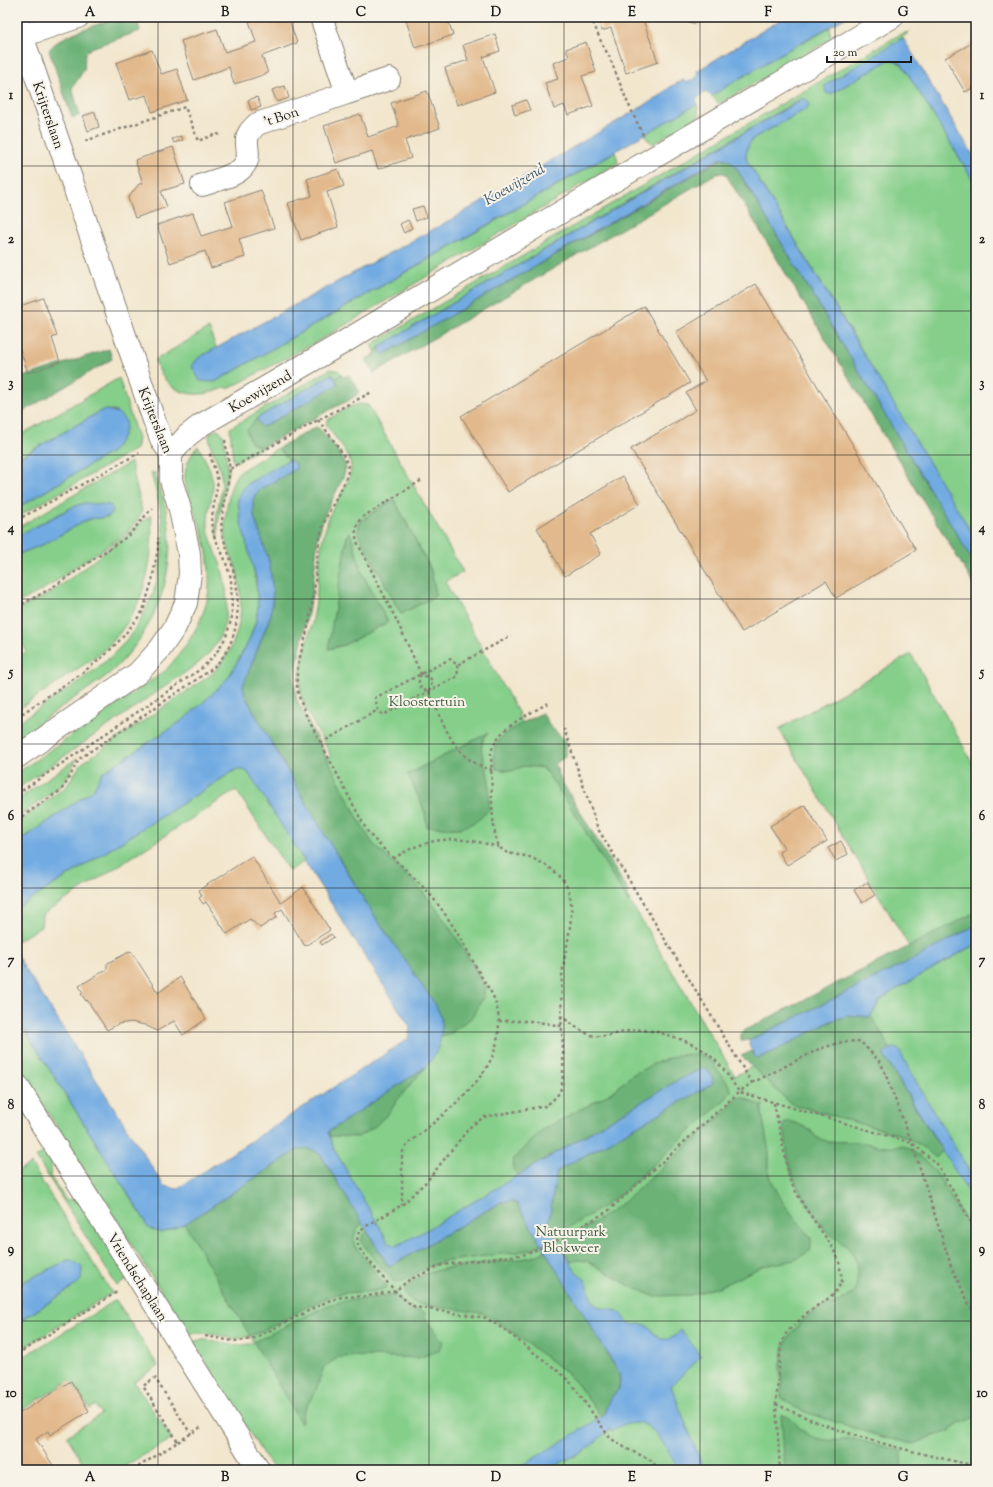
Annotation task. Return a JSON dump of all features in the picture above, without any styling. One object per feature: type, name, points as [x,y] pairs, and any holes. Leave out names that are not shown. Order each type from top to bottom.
[{"type":"street","points":[[20,29],[78,17]]},
{"type":"street","points":[[321,17],[347,93]]},
{"type":"street","name":"Koewijzend","points":[[171,454],[187,436],[201,425],[892,17]]},
{"type":"street","name":"Krijterslaan","points":[[17,757],[138,673],[160,649],[175,627],[186,603],[190,574],[189,554],[180,509],[170,480],[171,454],[162,441],[155,423],[60,150],[20,29]]},
{"type":"street","name":"'t Bon","points":[[202,185],[234,174],[242,168],[248,158],[247,140],[250,131],[257,124],[389,79]]},
{"type":"street","name":"Vriendschaplaan","points":[[17,1085],[259,1470]]},
{"type":"path","points":[[591,17],[602,44],[610,56],[627,101],[645,140]]},
{"type":"path","points":[[60,150],[185,107],[198,141],[213,135],[250,131]]},
{"type":"path","points":[[221,414],[230,469],[372,392]]},
{"type":"path","points":[[318,420],[344,457],[348,467],[347,478],[334,500],[324,523],[321,535],[309,624],[300,656],[297,687],[299,697],[305,713],[367,831],[380,846],[426,890],[444,913],[468,951],[496,1004],[499,1021],[496,1046],[493,1056],[482,1074],[462,1096],[408,1144],[402,1153],[402,1205]]},
{"type":"path","points":[[17,520],[121,463]]},
{"type":"path","points":[[422,480],[361,518],[356,525],[355,532],[357,542],[396,619],[421,674],[431,679],[432,683],[429,692]]},
{"type":"path","points":[[17,606],[50,589],[128,536],[154,506],[155,513]]},
{"type":"path","points":[[17,717],[82,673],[104,656],[122,638],[143,611],[153,575],[158,548],[158,534]]},
{"type":"path","points":[[457,665],[511,636]]},
{"type":"path","points":[[450,660],[457,665],[458,676],[383,715],[378,710],[375,698],[421,674],[450,660]]},
{"type":"path","points":[[421,674],[418,683],[419,687],[429,692],[452,740],[461,752],[480,767],[492,770]]},
{"type":"path","points":[[500,847],[494,827],[491,753],[493,745],[505,729],[548,703]]},
{"type":"path","points":[[321,743],[378,710]]},
{"type":"path","points":[[564,729],[598,829],[752,1083]]},
{"type":"path","points":[[393,859],[410,848],[420,844],[454,839],[480,842],[500,847],[506,852],[529,857],[557,873],[566,886],[570,898],[570,917],[562,977],[561,1016],[563,1079],[560,1092],[552,1102],[545,1106],[484,1117],[470,1128],[427,1181],[402,1205],[363,1228],[358,1234],[357,1241],[359,1248],[405,1301],[415,1307],[486,1318],[558,1371],[572,1384],[610,1438],[627,1449],[649,1459],[660,1470]]},
{"type":"path","points":[[561,1016],[595,1036],[636,1030],[654,1030],[676,1037],[707,1052],[729,1076],[738,1092],[912,1143],[937,1164],[976,1230]]},
{"type":"path","points":[[499,1021],[531,1021],[562,1026]]},
{"type":"path","points":[[180,1343],[204,1336],[241,1342],[255,1338],[328,1301],[342,1297],[368,1296],[395,1291],[409,1280],[442,1265],[527,1254],[541,1248],[558,1240],[608,1211],[738,1092],[752,1083],[819,1049],[842,1042],[860,1041],[881,1063],[912,1143],[951,1266],[971,1308],[976,1315]]},
{"type":"path","points":[[774,1102],[790,1181],[804,1206],[831,1245],[839,1260],[842,1281],[837,1290],[809,1311],[787,1332],[781,1344],[776,1404],[780,1470]]},
{"type":"path","points":[[17,1354],[139,1278]]},
{"type":"path","points":[[178,1442],[143,1386],[155,1378],[191,1434]]},
{"type":"path","points":[[776,1404],[801,1416],[866,1438],[914,1452],[976,1466]]},
{"type":"path","points":[[133,1470],[201,1427]]},
{"type":"green space","points":[[121,17],[136,17],[140,31],[91,48],[85,54],[84,70],[72,88],[80,115],[72,118],[49,50],[62,39],[72,34]]},
{"type":"green space","points":[[830,27],[831,39],[719,104],[711,96],[777,56]]},
{"type":"green space","points":[[909,32],[831,94],[889,60],[902,64],[976,185],[976,545],[848,327],[746,159],[748,147],[754,138],[808,108],[802,98],[380,346],[376,352],[371,345],[899,35]]},
{"type":"green space","points":[[697,104],[699,116],[653,144],[647,139],[645,134]]},
{"type":"green space","points":[[615,152],[618,163],[320,340],[228,389],[226,387],[201,394],[184,392],[169,384],[159,369],[155,360],[209,328],[216,348],[198,358],[215,382]]},
{"type":"green space","points":[[723,158],[731,160],[737,169],[976,566],[976,588],[725,173],[714,175],[374,373],[366,359],[374,355],[379,347],[384,354]]},
{"type":"green space","points":[[109,349],[112,359],[17,415],[17,379]]},
{"type":"green space","points":[[331,369],[339,371],[341,375],[335,378],[332,374],[257,418],[256,446],[263,447],[236,462],[233,461],[230,428]]},
{"type":"green space","points":[[341,375],[344,377],[349,375],[359,391],[357,395],[263,447],[252,442],[247,430],[257,418],[258,422],[263,427],[338,384],[335,378]]},
{"type":"green space","points":[[119,378],[138,439],[136,449],[17,517],[17,508],[113,451],[118,413],[112,410],[101,411],[17,459],[17,437]]},
{"type":"green space","name":"Natuurpark Blokweer","points":[[359,404],[368,405],[463,572],[445,582],[519,714],[518,715],[735,1076],[870,1003],[874,1011],[880,1001],[890,993],[976,944],[976,1183],[943,1128],[976,1185],[976,1470],[273,1470],[193,1342],[208,1340],[246,1345],[254,1342],[250,1336],[243,1338],[231,1338],[205,1333],[189,1335],[17,1064],[17,1018],[146,1222],[429,1056],[273,787],[331,756],[304,706],[300,681],[303,657],[313,621],[323,537],[330,514],[347,482],[351,471],[348,456],[326,425],[327,420],[349,407]],"holes":[[[394,499],[431,570],[435,596],[401,614],[358,533],[359,525],[363,519]],[[350,532],[363,575],[388,622],[344,645],[329,649],[347,537]]]},
{"type":"green space","points":[[316,427],[320,429],[338,451],[346,468],[343,478],[325,514],[318,537],[312,594],[294,681],[297,700],[363,828],[373,844],[418,886],[440,913],[465,951],[484,985],[484,996],[471,1018],[447,1036],[441,1035],[441,1018],[438,1011],[372,912],[311,812],[245,696],[243,686],[271,614],[273,591],[269,561],[254,516],[253,501],[255,495],[262,488],[296,469],[295,463],[290,461],[278,448]]},
{"type":"green space","points":[[218,429],[224,437],[228,471],[218,524],[218,536],[216,520],[222,483],[220,469],[209,440],[209,434]]},
{"type":"green space","points":[[198,446],[212,477],[213,489],[208,528],[224,577],[226,591],[226,618],[216,643],[208,655],[196,665],[17,789],[17,773],[165,671],[190,639],[200,621],[207,601],[209,583],[208,564],[206,546],[188,493],[185,479],[188,462]]},
{"type":"green space","points":[[278,448],[290,461],[287,461],[247,484],[253,565],[258,607],[256,621],[249,641],[228,678],[183,720],[102,773],[93,790],[17,843],[17,823],[67,786],[80,765],[212,674],[222,662],[235,638],[239,625],[241,598],[236,569],[225,537],[225,518],[230,493],[233,482],[239,472]]},
{"type":"green space","points":[[131,462],[142,511],[131,528],[122,536],[72,569],[57,581],[17,603],[17,555],[44,544],[87,520],[109,517],[85,503],[75,506],[17,536],[17,528]]},
{"type":"green space","points":[[152,472],[155,473],[166,510],[169,533],[169,556],[166,578],[160,600],[151,621],[125,658],[109,674],[17,738],[17,723],[71,687],[102,664],[130,635],[141,618],[157,582],[163,542],[162,522],[158,498],[151,474]]},
{"type":"green space","points":[[394,499],[431,570],[435,589],[435,596],[401,614],[358,533],[359,525],[363,519]]},
{"type":"green space","points":[[151,515],[152,534],[148,570],[144,588],[129,620],[105,649],[17,710],[17,657],[19,658],[26,651],[17,632],[17,610],[52,592]]},
{"type":"green space","points":[[350,532],[363,575],[388,622],[344,645],[328,649],[347,537]]},
{"type":"green space","points":[[911,654],[976,769],[976,925],[916,958],[779,729]]},
{"type":"green space","points":[[542,713],[551,727],[566,741],[566,756],[555,764],[562,782],[625,886],[628,892],[629,903],[568,803],[543,768],[524,766],[511,771],[496,769],[494,752],[495,747],[502,737],[516,727]]},
{"type":"green space","points":[[488,733],[482,744],[482,756],[489,781],[489,809],[474,823],[463,827],[427,827],[425,812],[408,774]]},
{"type":"green space","points":[[77,758],[61,786],[17,818],[17,800]]},
{"type":"green space","points":[[237,769],[247,771],[305,861],[289,871],[236,790],[42,915],[41,927],[17,941],[17,908]]},
{"type":"green space","points":[[976,912],[976,925],[916,958],[750,1040],[741,1041],[741,1034],[745,1030]]},
{"type":"green space","points":[[849,1015],[871,1016],[891,1050],[885,1052],[884,1056],[942,1151],[936,1158],[919,1145],[901,1135],[791,1104],[741,1056],[752,1051],[755,1057],[759,1058],[826,1024]]},
{"type":"green space","points":[[698,1054],[710,1060],[730,1086],[731,1091],[726,1099],[621,1194],[598,1210],[554,1236],[548,1226],[557,1171],[712,1084],[701,1069],[675,1082],[518,1175],[513,1169],[514,1159],[542,1130],[609,1094],[632,1075],[653,1064],[678,1055]]},
{"type":"green space","points":[[427,1066],[398,1099],[390,1112],[373,1128],[358,1137],[329,1136],[328,1132]]},
{"type":"green space","points":[[743,1097],[754,1103],[764,1105],[762,1106],[762,1113],[769,1153],[769,1176],[784,1204],[811,1238],[811,1250],[795,1260],[763,1266],[721,1286],[691,1295],[653,1296],[630,1286],[587,1261],[577,1260],[571,1262],[559,1244],[624,1202],[728,1109],[737,1098]]},
{"type":"green space","points":[[789,1121],[803,1126],[820,1139],[857,1142],[886,1147],[897,1147],[903,1145],[922,1158],[938,1175],[976,1239],[976,1417],[959,1424],[948,1432],[915,1444],[882,1437],[811,1414],[796,1408],[781,1397],[782,1382],[780,1368],[784,1346],[789,1336],[803,1320],[822,1306],[834,1305],[855,1292],[857,1280],[856,1261],[850,1251],[824,1228],[808,1206],[792,1175],[784,1127],[784,1124]]},
{"type":"green space","points":[[306,1148],[314,1149],[322,1157],[363,1223],[355,1233],[355,1246],[386,1286],[385,1288],[379,1290],[346,1293],[323,1299],[271,1327],[250,1336],[185,1224],[297,1150]]},
{"type":"green space","points":[[47,1150],[51,1163],[50,1176],[66,1200],[77,1198],[128,1279],[117,1286],[36,1157]]},
{"type":"green space","points":[[31,1164],[112,1293],[17,1352],[17,1323],[76,1285],[78,1265],[68,1260],[17,1285],[17,1172]]},
{"type":"green space","points":[[512,1201],[517,1204],[542,1244],[530,1250],[442,1262],[423,1269],[403,1281],[394,1282],[376,1262],[361,1241],[363,1235],[367,1231],[389,1267],[501,1202]]},
{"type":"green space","points":[[546,1251],[619,1373],[619,1389],[609,1400],[604,1414],[601,1417],[577,1384],[563,1370],[496,1320],[482,1313],[423,1305],[413,1302],[404,1294],[410,1283],[423,1275],[460,1266],[532,1257]]},
{"type":"green space","points":[[384,1296],[396,1296],[409,1307],[425,1313],[426,1320],[444,1342],[438,1351],[418,1358],[371,1356],[339,1357],[324,1367],[315,1392],[303,1412],[301,1424],[254,1342],[328,1305]]},
{"type":"green space","points":[[116,1300],[158,1366],[134,1382],[172,1439],[118,1470],[87,1470],[67,1436],[101,1414],[95,1405],[90,1409],[70,1380],[17,1413],[17,1361]]},
{"type":"green space","points":[[781,1414],[792,1420],[806,1433],[816,1438],[835,1440],[853,1439],[902,1451],[901,1470],[785,1470]]},
{"type":"water","points":[[785,17],[847,17],[777,56],[711,96],[706,92],[696,99],[697,104],[215,382],[200,381],[192,366],[198,358],[452,219],[660,96],[670,87],[684,80],[687,83],[698,76],[697,71]]},
{"type":"water","points":[[903,38],[976,160],[976,185],[902,64],[889,60],[831,94],[826,93],[825,85]]},
{"type":"water","points":[[804,98],[809,102],[808,108],[754,138],[748,147],[746,159],[976,540],[976,566],[737,169],[727,159],[717,160],[383,355],[380,350],[380,346]]},
{"type":"water","points":[[332,374],[338,384],[263,427],[258,422],[257,418]]},
{"type":"water","points":[[107,410],[118,413],[126,421],[122,437],[113,451],[17,508],[17,459],[101,411]]},
{"type":"water","points":[[287,461],[294,462],[296,469],[262,488],[255,495],[253,501],[254,516],[269,561],[273,591],[271,614],[243,686],[245,696],[355,885],[435,1005],[440,1014],[442,1025],[439,1044],[427,1066],[328,1132],[334,1149],[389,1243],[396,1246],[421,1233],[675,1082],[701,1069],[707,1069],[713,1080],[712,1084],[557,1171],[548,1226],[576,1272],[585,1280],[591,1297],[596,1305],[601,1308],[619,1312],[629,1324],[646,1325],[651,1328],[659,1338],[666,1339],[673,1337],[680,1329],[701,1356],[671,1386],[704,1470],[679,1470],[667,1449],[653,1431],[645,1425],[636,1422],[625,1424],[612,1431],[610,1429],[585,1451],[562,1462],[552,1470],[515,1470],[604,1414],[609,1400],[619,1389],[620,1380],[619,1373],[517,1204],[512,1201],[501,1202],[389,1267],[322,1157],[311,1149],[304,1149],[297,1150],[185,1224],[161,1233],[147,1227],[146,1222],[17,1018],[17,956],[164,1186],[177,1189],[408,1039],[410,1027],[247,771],[237,769],[17,908],[17,843],[93,790],[102,773],[183,720],[228,678],[249,641],[256,621],[258,607],[256,578],[241,523],[238,502],[239,494],[247,484]]},
{"type":"water","points":[[85,503],[110,505],[113,509],[109,516],[87,520],[44,544],[17,555],[17,536],[75,506]]},
{"type":"water","points":[[976,925],[976,944],[890,993],[880,1001],[870,1017],[849,1015],[831,1021],[775,1051],[758,1058],[755,1057],[749,1045],[750,1040],[916,958]]},
{"type":"water","points":[[894,1048],[899,1050],[976,1183],[976,1205],[884,1056],[885,1052]]},
{"type":"water","points":[[68,1260],[73,1261],[78,1265],[79,1264],[82,1268],[81,1280],[76,1285],[17,1323],[17,1285]]},
{"type":"building","points":[[288,17],[297,43],[262,56],[268,73],[234,84],[229,67],[194,80],[181,41],[217,29],[225,52],[256,42],[248,18]]},
{"type":"building","points":[[405,17],[447,17],[453,35],[415,48]]},
{"type":"building","points":[[598,17],[642,17],[658,62],[626,73],[611,28],[602,31]]},
{"type":"building","points":[[686,17],[706,17],[704,21],[695,24],[691,22],[688,23]]},
{"type":"building","points":[[495,34],[500,51],[483,57],[495,92],[457,105],[445,68],[468,60],[463,45]]},
{"type":"building","points":[[976,41],[976,86],[965,92],[945,58]]},
{"type":"building","points":[[586,42],[596,72],[582,76],[593,106],[568,115],[564,105],[554,109],[545,83],[558,79],[553,63],[569,57],[566,49]]},
{"type":"building","points":[[152,50],[161,74],[177,69],[187,100],[152,112],[147,95],[129,100],[116,63]]},
{"type":"building","points":[[285,86],[289,98],[277,102],[272,90]]},
{"type":"building","points":[[427,91],[440,128],[405,140],[411,158],[378,169],[372,151],[336,163],[324,126],[360,114],[368,137],[383,132],[399,126],[391,103]]},
{"type":"building","points":[[257,97],[261,107],[251,110],[248,100]]},
{"type":"building","points":[[526,100],[530,110],[515,115],[512,105]]},
{"type":"building","points":[[95,112],[99,127],[88,131],[83,116]]},
{"type":"building","points":[[181,136],[183,140],[174,143],[172,139]]},
{"type":"building","points":[[173,147],[185,184],[161,191],[167,207],[135,218],[128,198],[139,184],[143,183],[135,160]]},
{"type":"building","points":[[338,169],[344,186],[327,192],[338,227],[301,240],[288,203],[312,196],[307,179]]},
{"type":"building","points":[[261,190],[274,228],[239,239],[245,257],[211,268],[205,251],[170,263],[157,225],[193,213],[201,236],[233,226],[225,202]]},
{"type":"building","points":[[423,206],[427,217],[416,221],[412,209]]},
{"type":"building","points":[[408,220],[412,228],[404,233],[400,224]]},
{"type":"building","points":[[756,284],[916,550],[836,598],[826,581],[742,632],[631,449],[696,410],[686,393],[706,381],[676,332]]},
{"type":"building","points":[[43,298],[57,336],[52,338],[60,362],[28,373],[20,349],[17,350],[17,307]]},
{"type":"building","points":[[644,306],[690,383],[508,492],[461,416]]},
{"type":"building","points":[[623,476],[640,504],[590,534],[601,554],[565,576],[537,528]]},
{"type":"building","points":[[805,805],[827,841],[787,865],[779,852],[785,849],[770,826]]},
{"type":"building","points":[[841,841],[848,854],[836,861],[828,848]]},
{"type":"building","points":[[252,856],[281,903],[303,887],[330,930],[305,946],[282,909],[275,913],[277,917],[260,928],[250,919],[227,934],[206,902],[203,904],[199,898],[202,896],[199,890]]},
{"type":"building","points":[[867,882],[875,895],[862,903],[854,890]]},
{"type":"building","points":[[331,934],[334,937],[322,945],[320,942]]},
{"type":"building","points":[[131,951],[158,993],[180,977],[206,1019],[183,1035],[174,1021],[157,1031],[145,1025],[131,1022],[118,1024],[107,1030],[87,1000],[86,1001],[81,994],[83,993],[79,986],[107,969],[108,963]]},
{"type":"building","points":[[71,1381],[89,1411],[50,1435],[48,1431],[36,1439],[56,1470],[17,1470],[17,1415]]},
{"type":"park label","name":"Kloostertuin","points":[[427,701]]}]
